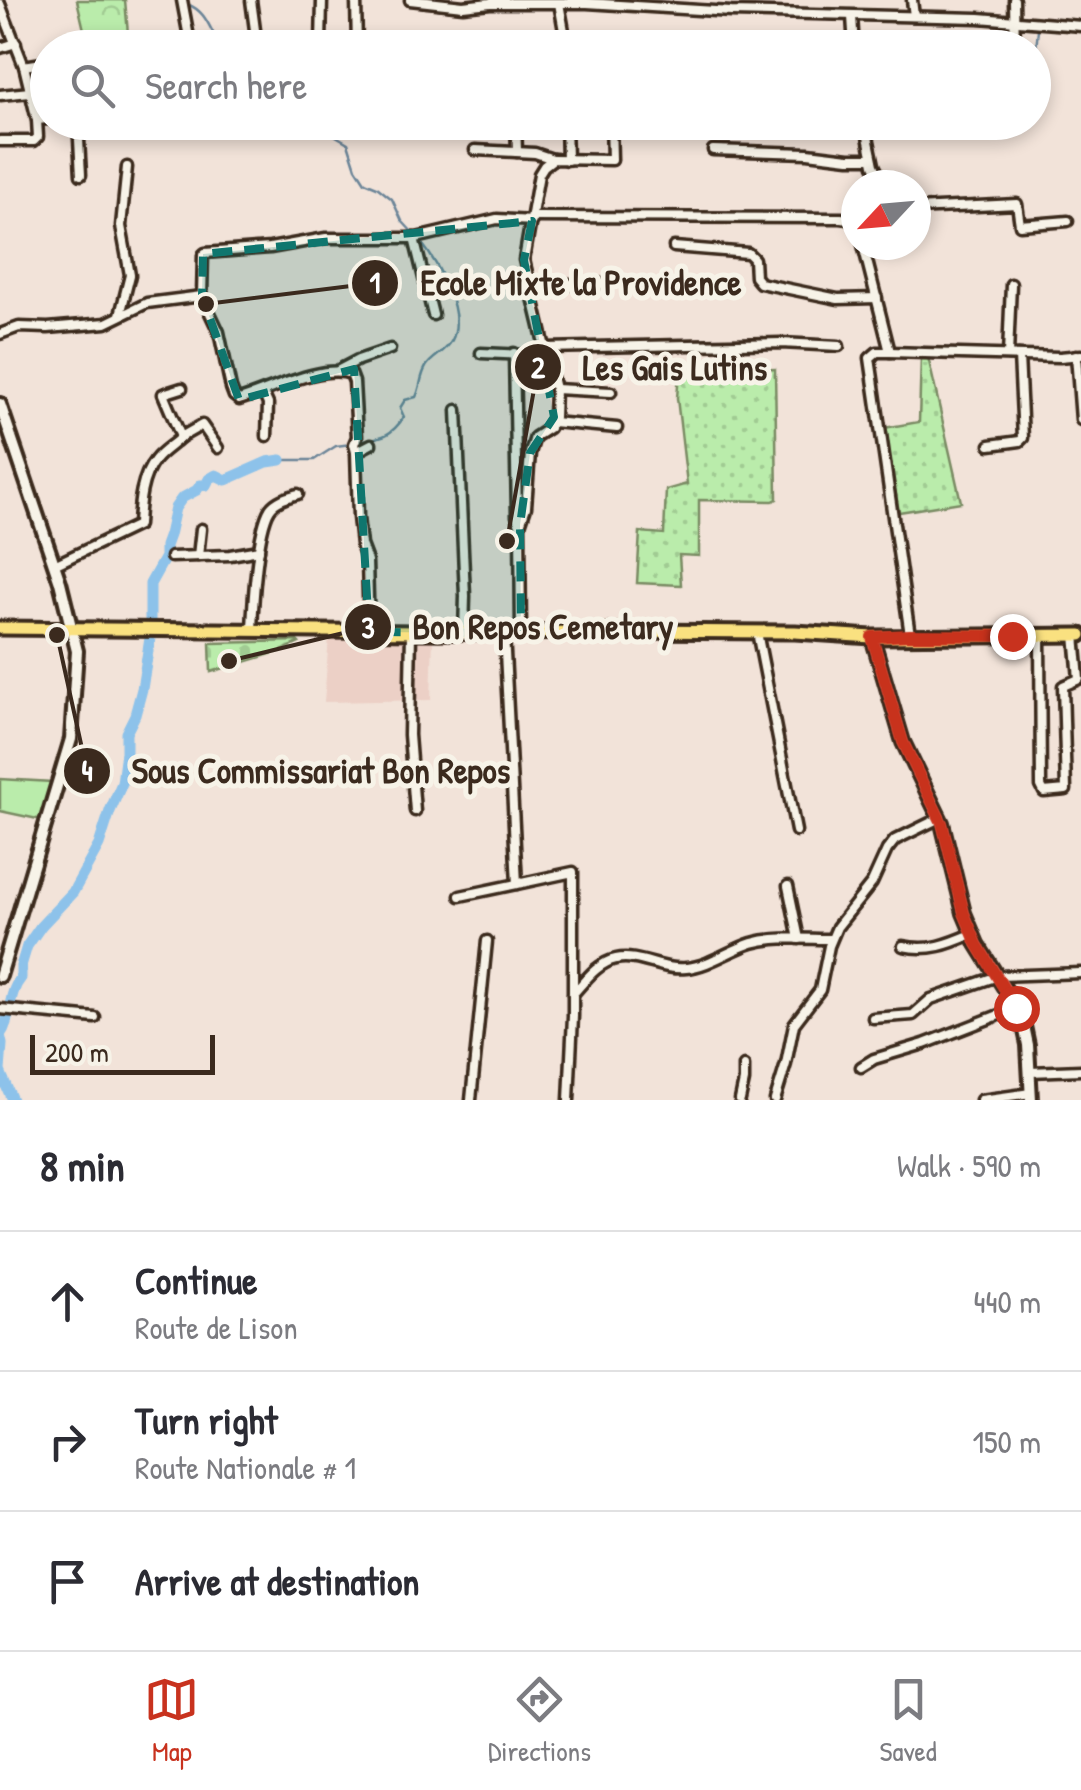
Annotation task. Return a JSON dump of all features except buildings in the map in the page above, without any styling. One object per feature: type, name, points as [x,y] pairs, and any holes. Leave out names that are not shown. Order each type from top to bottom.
[{"type":"main road","points":[[0,628],[521,634],[757,632],[872,637],[1078,635]]},
{"type":"street","points":[[182,0],[189,30]]},
{"type":"street","points":[[251,0],[255,30]]},
{"type":"street","points":[[321,30],[322,0]]},
{"type":"street","points":[[356,0],[357,30]]},
{"type":"street","points":[[410,0],[463,6],[558,2],[706,5],[789,13],[1081,26]]},
{"type":"street","points":[[788,0],[789,13]]},
{"type":"street","points":[[912,0],[914,16]]},
{"type":"street","points":[[1014,0],[1014,30]]},
{"type":"street","points":[[558,2],[563,30]]},
{"type":"street","points":[[0,4],[30,89],[0,94]]},
{"type":"street","points":[[852,16],[853,30]]},
{"type":"street","points":[[0,48],[16,44]]},
{"type":"street","points":[[24,66],[30,65]]},
{"type":"street","points":[[0,141],[36,140]]},
{"type":"street","points":[[79,140],[81,175]]},
{"type":"street","points":[[517,140],[517,152]]},
{"type":"street","points":[[566,140],[567,160]]},
{"type":"street","points":[[475,150],[535,153],[552,159],[612,160],[611,140]]},
{"type":"street","points":[[868,140],[877,170]]},
{"type":"street","points":[[713,150],[872,158]]},
{"type":"street","points":[[552,159],[538,174],[524,260],[555,388],[553,422]]},
{"type":"street","points":[[120,315],[130,275],[121,226],[127,166]]},
{"type":"street","points":[[931,208],[1017,204],[1020,225],[1068,220]]},
{"type":"street","points":[[351,374],[322,371],[239,400],[234,396],[219,332],[202,296],[205,252],[229,253],[326,238],[415,238],[497,220],[841,218]]},
{"type":"street","points":[[415,238],[433,315]]},
{"type":"street","points":[[674,247],[748,253],[754,259],[755,278],[760,284],[838,299],[877,298]]},
{"type":"street","points":[[867,260],[890,352]]},
{"type":"street","points":[[530,284],[609,284]]},
{"type":"street","points":[[1008,356],[1010,284]]},
{"type":"street","points":[[0,334],[19,327],[106,323],[146,302],[202,296]]},
{"type":"street","points":[[480,353],[782,343],[839,346]]},
{"type":"street","points":[[340,370],[390,349]]},
{"type":"street","points":[[514,354],[521,634]]},
{"type":"street","points":[[910,635],[870,363],[873,354],[1079,355],[1081,420]]},
{"type":"street","points":[[990,445],[1023,438],[1018,356]]},
{"type":"street","points":[[353,362],[357,437],[354,446],[361,545],[367,561],[368,632]]},
{"type":"street","points":[[180,437],[163,394],[182,388]]},
{"type":"street","points":[[555,388],[611,392]]},
{"type":"street","points":[[263,393],[268,404],[267,436]]},
{"type":"street","points":[[0,404],[54,565],[77,651],[70,738],[0,976]]},
{"type":"street","points":[[457,410],[464,633]]},
{"type":"street","points":[[520,525],[535,437],[553,422],[618,428]]},
{"type":"street","points":[[54,565],[138,525],[146,476],[155,460],[180,437],[202,426],[218,448]]},
{"type":"street","points":[[356,452],[372,444]]},
{"type":"street","points":[[252,631],[260,550],[271,508],[298,494]]},
{"type":"street","points":[[198,556],[201,529]]},
{"type":"street","points":[[172,557],[260,550]]},
{"type":"street","points":[[757,632],[796,831]]},
{"type":"street","points":[[411,633],[410,735],[415,810]]},
{"type":"street","points":[[504,633],[517,884]]},
{"type":"street","points":[[1040,636],[1041,788],[1044,792],[1061,792],[1066,790],[1063,686],[1079,679],[1078,635]]},
{"type":"street","points":[[872,637],[903,742],[940,818],[972,934],[1016,1008],[1028,1045],[1031,1097],[982,1100]]},
{"type":"street","points":[[775,1100],[794,1024],[820,990],[837,926],[872,883],[894,840],[940,818]]},
{"type":"street","points":[[460,896],[573,872],[574,994],[569,1100]]},
{"type":"street","points":[[788,886],[799,939]]},
{"type":"street","points":[[903,946],[931,948],[972,934]]},
{"type":"street","points":[[574,994],[602,965],[616,959],[674,968],[695,966],[770,940],[831,938]]},
{"type":"street","points":[[471,1100],[487,941]]},
{"type":"street","points":[[874,1018],[913,1015],[931,998],[998,976],[1081,973]]},
{"type":"street","points":[[861,1067],[1016,1008]]},
{"type":"street","points":[[1,1009],[94,1018]]},
{"type":"street","points":[[740,1100],[744,1066]]},
{"type":"street","points":[[1030,1072],[1081,1070]]},
{"type":"highlighted area","points":[[532,221],[524,260],[554,417],[530,453],[520,525],[521,633],[369,632],[354,369],[239,400],[202,296],[203,254]]},
{"type":"shaded area","points":[[329,637],[433,637],[431,700],[324,702]]},
{"type":"green space","points":[[77,0],[125,0],[128,30],[84,30]]},
{"type":"green space","points":[[921,357],[928,357],[961,502],[899,512],[884,428],[919,422]]},
{"type":"green space","points":[[775,369],[777,499],[699,500],[699,556],[679,555],[681,585],[637,583],[640,532],[664,534],[666,490],[687,484],[677,398],[679,373]]},
{"type":"green space","points":[[297,641],[284,650],[211,672],[210,643]]},
{"type":"green space","points":[[0,779],[52,782],[42,820],[0,811]]},
{"type":"waterway","points":[[187,4],[204,17],[212,30]]},
{"type":"waterway","points":[[1038,30],[1039,19],[1057,19]]},
{"type":"waterway","points":[[343,140],[348,143],[365,182],[392,199],[402,221],[414,234]]},
{"type":"waterway","points":[[358,441],[384,436],[399,424],[404,417],[400,408],[405,400],[416,397],[426,367],[452,340],[452,302],[441,274],[419,240]]},
{"type":"waterway","points":[[281,460],[314,460],[336,446],[351,444]]},
{"type":"waterway","points":[[12,1100],[0,1071],[0,1035],[21,978],[27,946],[73,892],[99,845],[122,783],[126,733],[142,689],[150,638],[150,584],[165,557],[175,508],[182,498],[216,475],[226,480],[281,460]]},
{"type":"place","name":"Ecole Mixte la Providence","points":[[206,304]]},
{"type":"place","name":"Les Gais Lutins","points":[[507,541]]},
{"type":"place","name":"Sous Commissariat Bon Repos","points":[[57,635]]},
{"type":"place","name":"Bon Repos Cemetary","points":[[229,661]]},
{"type":"route","points":[[1012,636],[910,635],[872,637],[872,643],[903,742],[942,823],[964,913],[977,944],[1016,1008]]}]
